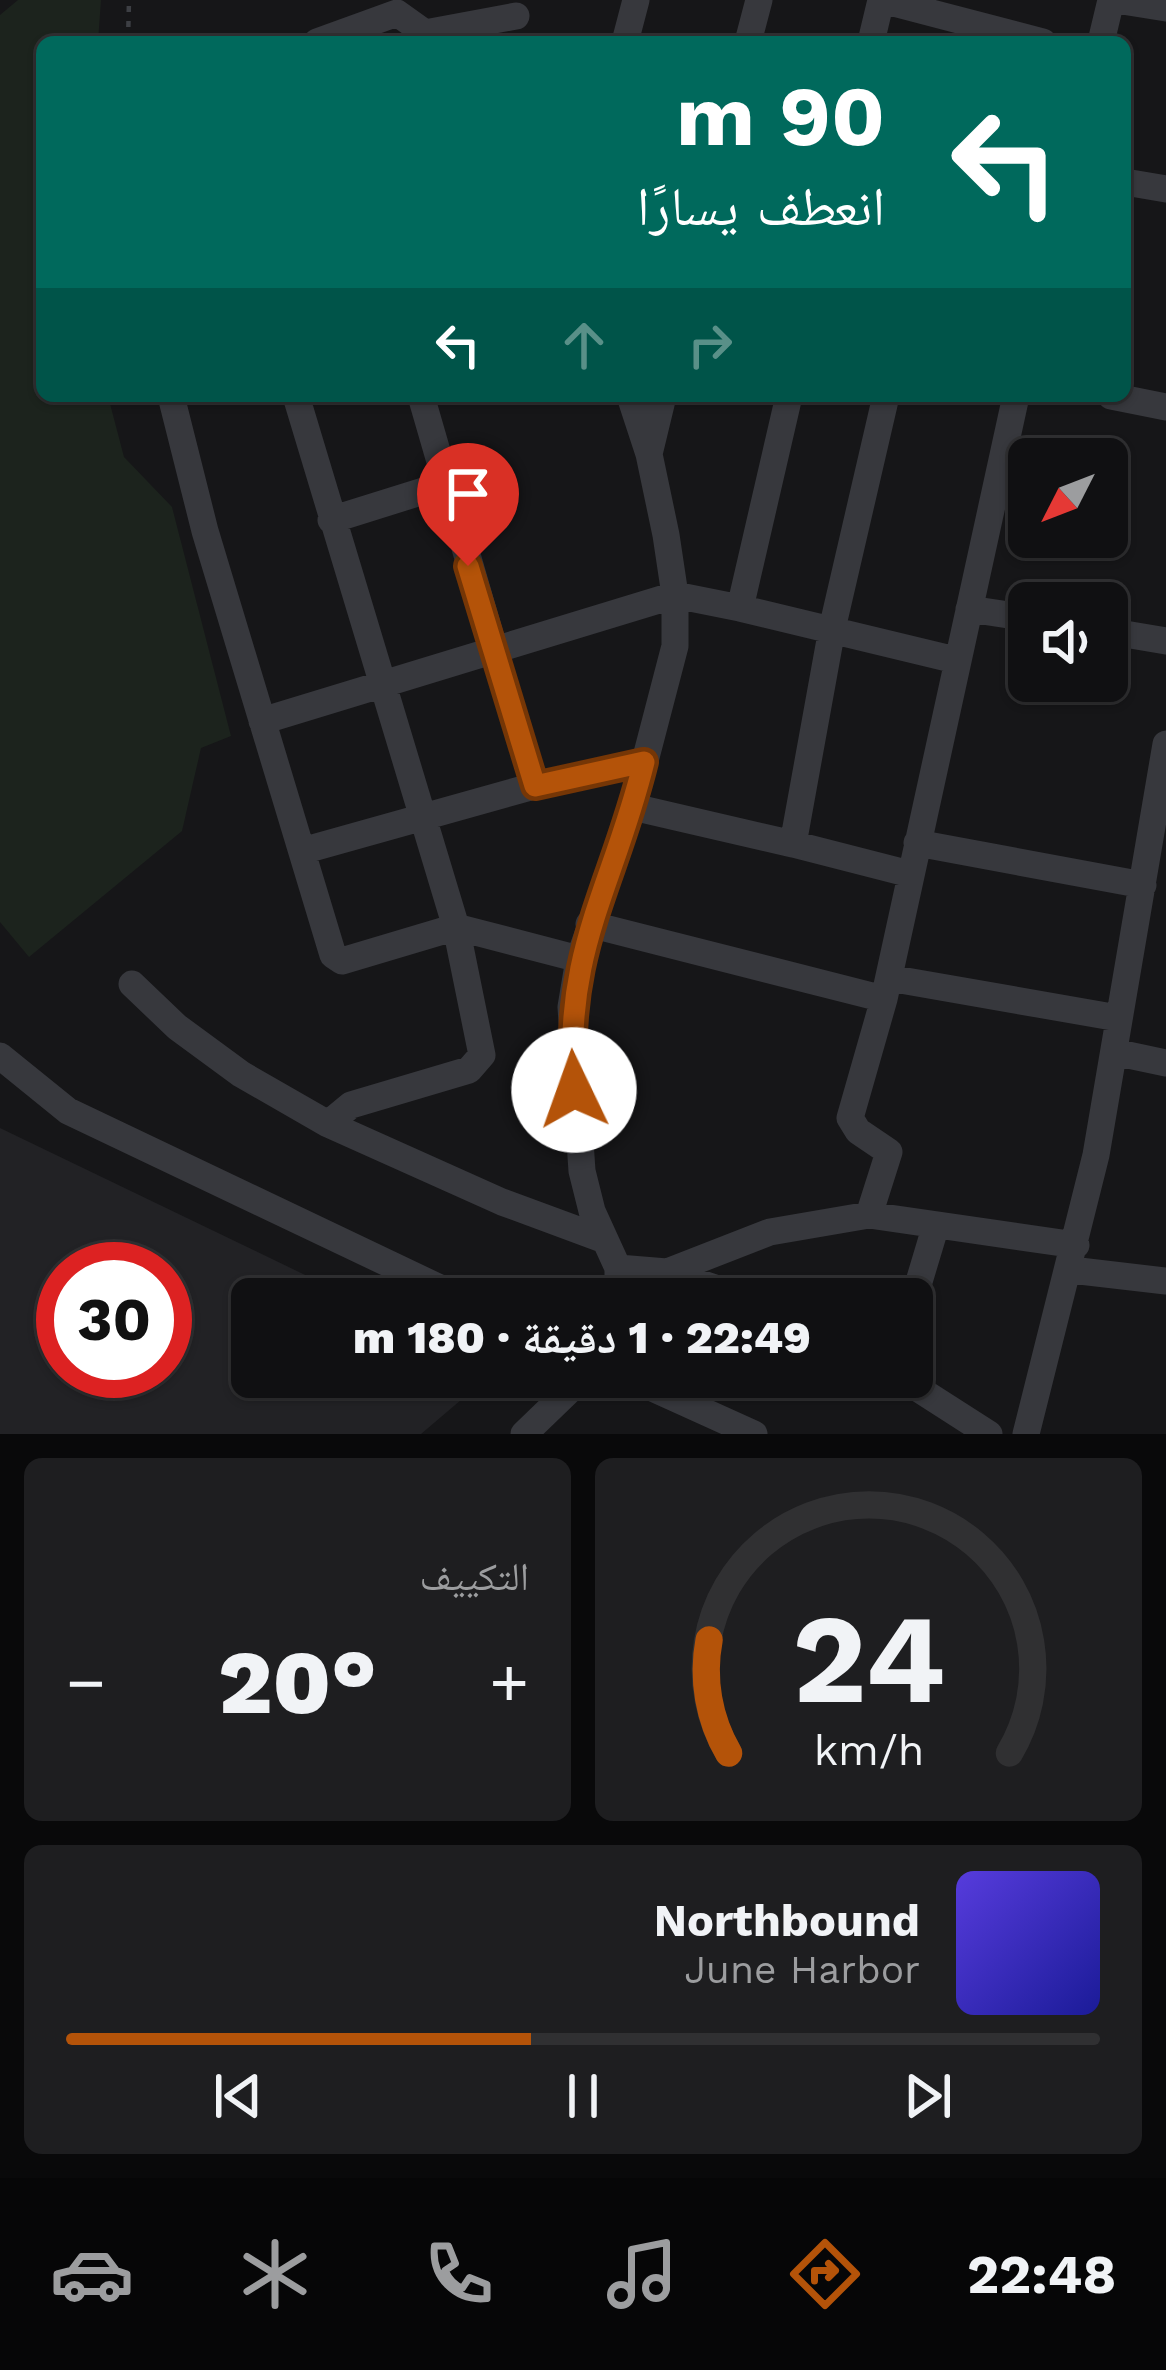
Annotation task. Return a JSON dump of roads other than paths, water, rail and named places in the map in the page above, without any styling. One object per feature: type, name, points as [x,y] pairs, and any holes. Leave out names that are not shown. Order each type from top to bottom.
[{"type":"street","points":[[627,36],[636,0]]},
{"type":"street","points":[[750,36],[759,0]]},
{"type":"street","points":[[872,36],[881,0],[1022,36]]},
{"type":"street","points":[[1103,36],[1114,0],[1166,8]]},
{"type":"street","points":[[328,36],[397,13],[425,33],[516,20]]},
{"type":"street","points":[[1131,183],[1166,189]]},
{"type":"street","points":[[1131,400],[1166,407]]},
{"type":"street","points":[[173,402],[205,531],[339,960],[456,927],[579,958]]},
{"type":"street","points":[[298,402],[456,927],[482,1055],[469,1070],[351,1105],[328,1124]]},
{"type":"street","points":[[422,402],[443,485],[535,786]]},
{"type":"street","points":[[618,1278],[592,1210],[577,1132],[571,1048],[579,958],[633,807],[675,646],[675,595],[650,454],[632,402]]},
{"type":"street","points":[[650,454],[662,402]]},
{"type":"street","points":[[740,608],[788,402]]},
{"type":"street","points":[[793,844],[832,629],[885,402]]},
{"type":"street","points":[[869,1215],[890,1152],[858,1131],[850,1118],[886,988],[1015,402]]},
{"type":"street","points":[[331,520],[443,485]]},
{"type":"street","points":[[262,721],[675,595],[956,660]]},
{"type":"street","points":[[969,609],[1008,615]]},
{"type":"street","points":[[1128,635],[1166,641]]},
{"type":"street","points":[[1026,1434],[1073,1257],[1143,885],[1159,836],[1166,744]]},
{"type":"street","points":[[302,851],[535,786],[644,762]]},
{"type":"street","points":[[633,807],[910,874]]},
{"type":"street","points":[[917,843],[1143,885]]},
{"type":"street","points":[[589,924],[886,988],[1118,1018]]},
{"type":"street","points":[[132,984],[177,1027],[241,1074],[328,1124],[502,1202],[605,1240]]},
{"type":"street","points":[[1114,1052],[1166,1063]]},
{"type":"street","points":[[0,1056],[68,1112],[419,1278]]},
{"type":"street","points":[[667,1272],[770,1232],[869,1215],[936,1225],[1166,1282]]},
{"type":"street","points":[[920,1278],[936,1225]]},
{"type":"street","points":[[618,1268],[685,1278]]},
{"type":"street","points":[[524,1434],[562,1398]]},
{"type":"street","points":[[674,1398],[754,1434]]},
{"type":"street","points":[[933,1398],[989,1434]]}]
